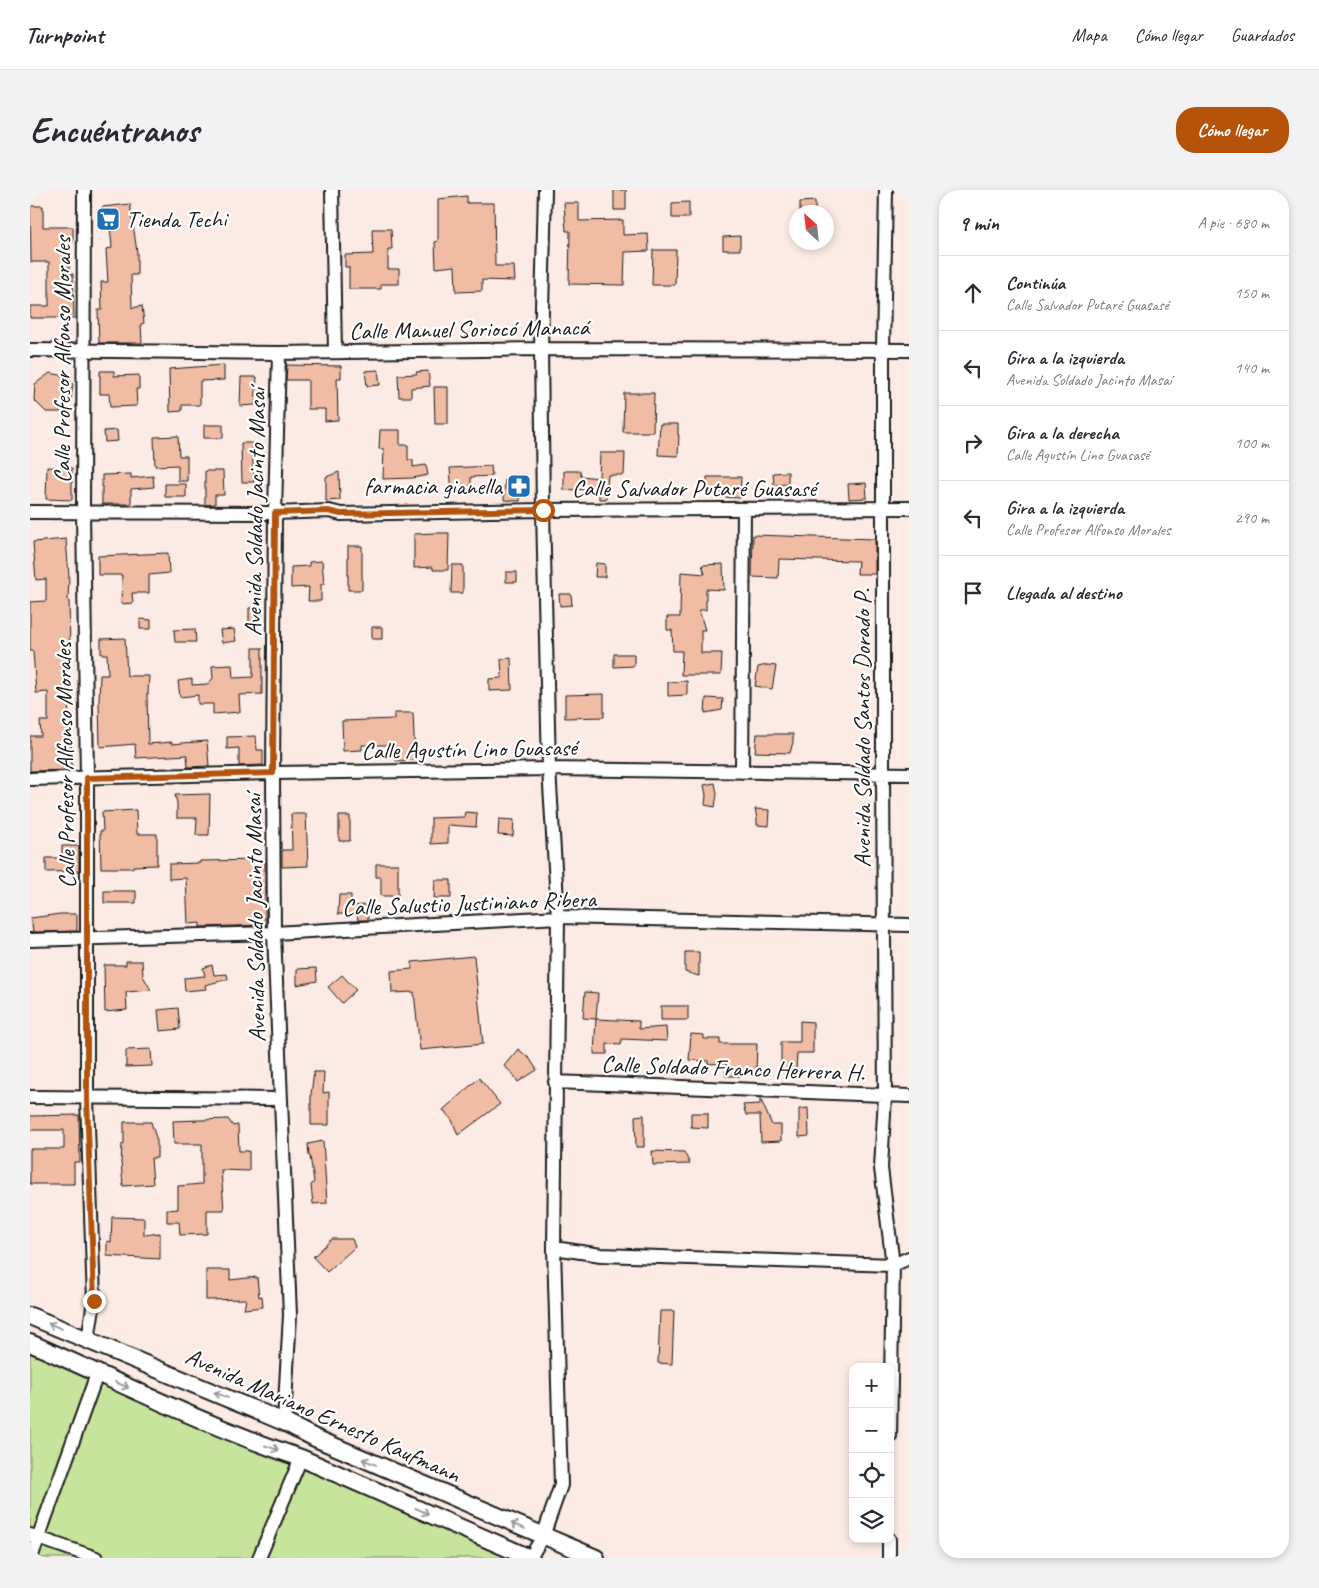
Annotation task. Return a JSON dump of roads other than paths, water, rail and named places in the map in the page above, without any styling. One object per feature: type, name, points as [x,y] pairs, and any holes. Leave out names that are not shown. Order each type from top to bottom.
[{"type":"main road","name":"Avenida Mariano Ernesto Kaufmann","points":[[30,1316],[284,1422],[315,1438],[596,1558]]},
{"type":"main road","name":"Avenida Mariano Ernesto Kaufmann","points":[[30,1343],[96,1374],[268,1447],[301,1458],[530,1558]]},
{"type":"street","name":"Calle Profesor Alfonso Morales","points":[[84,190],[83,513],[87,778],[87,1098],[94,1301],[88,1340]]},
{"type":"street","points":[[332,190],[335,352]]},
{"type":"street","points":[[530,1558],[543,1536],[561,1485],[554,1248],[558,917],[549,769],[541,349],[545,190]]},
{"type":"street","name":"Avenida Soldado Santos Dorado P.","points":[[886,190],[883,350],[882,774],[885,1096],[881,1168],[893,1265],[890,1408]]},
{"type":"street","name":"Calle Manuel Soriocó Manacá","points":[[30,350],[279,353],[541,349],[909,350]]},
{"type":"street","name":"Avenida Soldado Jacinto Masaí","points":[[279,353],[275,513],[273,773],[274,933],[290,1316],[284,1422]]},
{"type":"street","name":"Calle Salvador Putaré Guasasé","points":[[30,512],[275,513],[328,511],[341,514],[543,510],[909,508]]},
{"type":"street","points":[[742,772],[744,509]]},
{"type":"street","name":"Calle Agustín Lino Guasasé","points":[[30,779],[549,769],[909,774]]},
{"type":"street","name":"Calle Salustio Justiniano Ribera","points":[[30,940],[274,933],[558,917],[909,925]]},
{"type":"street","name":"Calle Soldado Franco Herrera H.","points":[[555,1082],[909,1096]]},
{"type":"street","points":[[30,1098],[280,1099]]},
{"type":"street","points":[[554,1248],[601,1255],[893,1265],[909,1258]]},
{"type":"street","points":[[30,1558],[34,1536],[96,1374]]},
{"type":"street","points":[[259,1558],[301,1458]]},
{"type":"street","points":[[34,1536],[96,1558]]},
{"type":"street","points":[[889,1543],[889,1558]]},
{"type":"place","name":"Tienda Techi","points":[[108,219]]},
{"type":"place","name":"farmacia gianella","points":[[519,486]]}]
